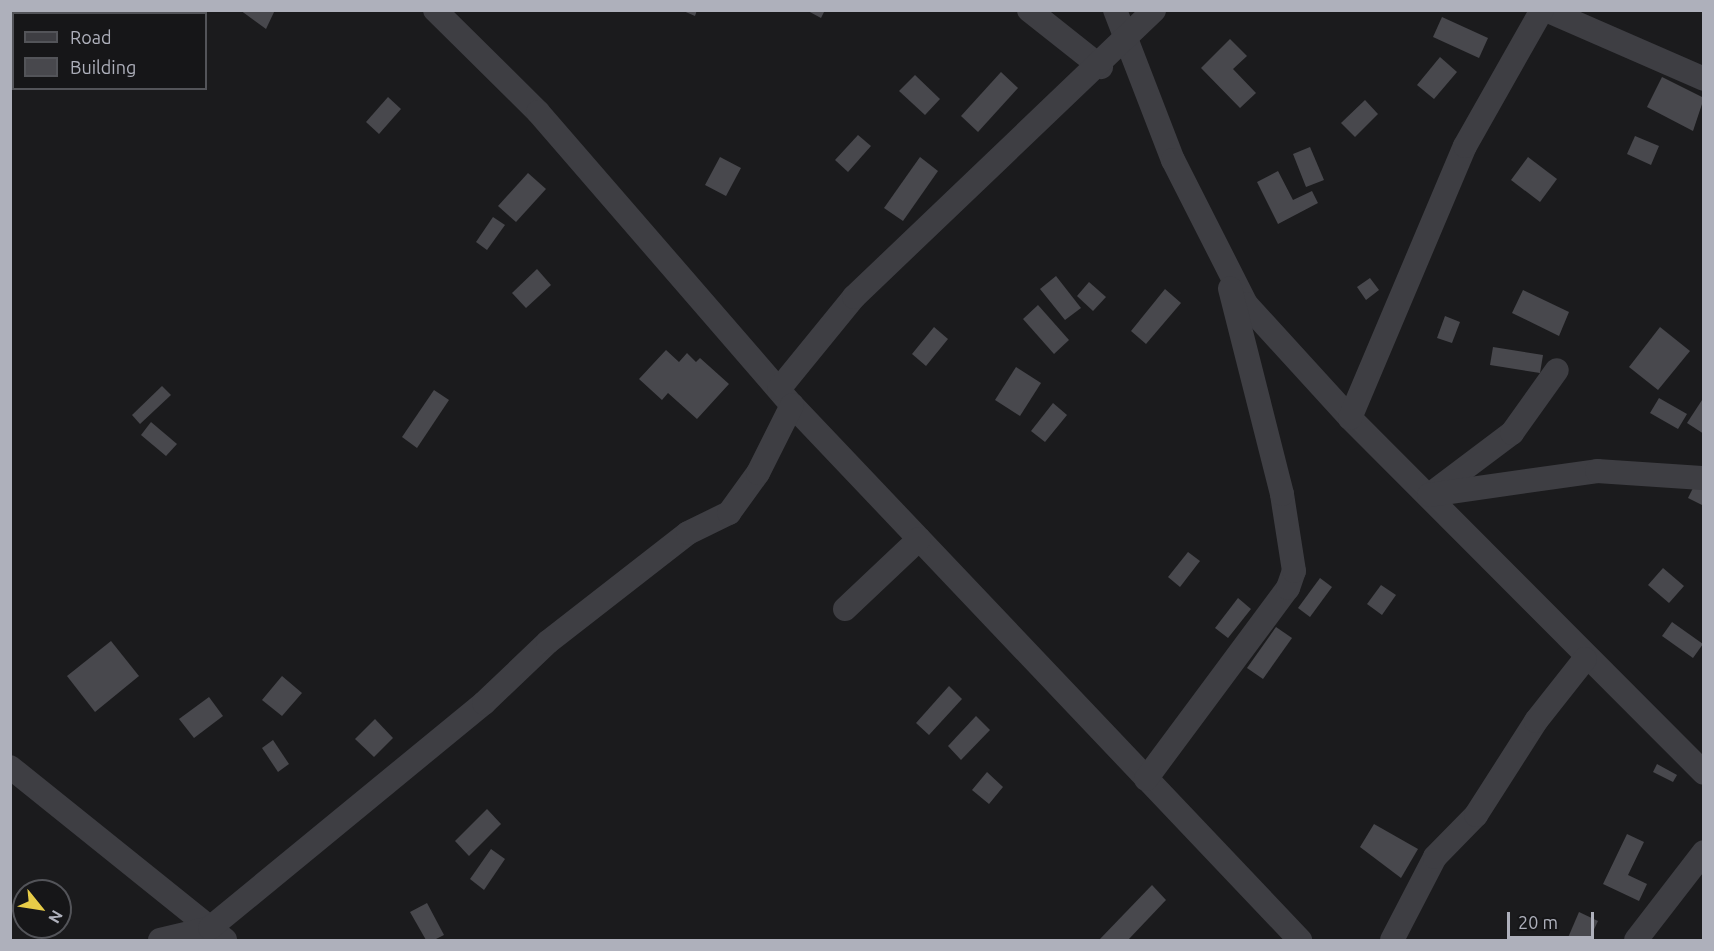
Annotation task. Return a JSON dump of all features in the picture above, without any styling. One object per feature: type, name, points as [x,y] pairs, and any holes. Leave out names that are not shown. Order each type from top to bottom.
[{"type":"street","points":[[435,10],[538,112],[785,397],[1300,940]]},
{"type":"street","points":[[1114,10],[1123,42],[1227,275],[1246,304],[1350,418],[1429,495],[1585,660],[1704,773]]},
{"type":"street","points":[[160,940],[218,934],[484,703],[548,642],[688,533],[729,513],[758,473],[785,397],[854,297],[1101,67],[1154,10]]},
{"type":"street","points":[[1350,418],[1465,146],[1544,10],[1704,79]]},
{"type":"street","points":[[1033,12],[1101,67]]},
{"type":"street","points":[[1146,779],[1288,588],[1294,571],[1282,494],[1227,275]]},
{"type":"street","points":[[1429,495],[1512,433],[1557,370]]},
{"type":"street","points":[[1429,495],[1597,471],[1702,478]]},
{"type":"street","points":[[844,609],[919,539]]},
{"type":"street","points":[[1392,940],[1435,856],[1476,815],[1536,721],[1585,660]]},
{"type":"street","points":[[10,767],[218,934]]},
{"type":"street","points":[[1636,940],[1704,852]]},
{"type":"building","points":[[240,10],[275,10],[266,29]]},
{"type":"building","points":[[681,10],[697,10],[695,16]]},
{"type":"building","points":[[806,10],[825,10],[821,18]]},
{"type":"building","points":[[1442,17],[1488,38],[1479,58],[1433,37]]},
{"type":"building","points":[[1230,39],[1247,56],[1233,69],[1256,93],[1240,108],[1201,68]]},
{"type":"building","points":[[1440,57],[1457,72],[1434,99],[1417,85]]},
{"type":"building","points":[[1001,72],[1018,88],[978,132],[961,116]]},
{"type":"building","points":[[915,75],[940,99],[925,115],[899,91]]},
{"type":"building","points":[[1662,77],[1704,98],[1693,131],[1647,107]]},
{"type":"building","points":[[388,97],[401,109],[379,134],[366,122]]},
{"type":"building","points":[[1365,100],[1378,114],[1355,137],[1341,123]]},
{"type":"building","points":[[858,135],[871,146],[848,172],[835,160]]},
{"type":"building","points":[[1635,136],[1659,146],[1651,165],[1627,154]]},
{"type":"building","points":[[1310,147],[1324,180],[1306,187],[1293,154]]},
{"type":"building","points":[[720,157],[741,168],[726,196],[705,185]]},
{"type":"building","points":[[920,157],[938,171],[903,221],[884,208]]},
{"type":"building","points":[[1528,157],[1557,179],[1540,202],[1511,180]]},
{"type":"building","points":[[1278,171],[1293,200],[1312,191],[1318,203],[1278,224],[1257,182]]},
{"type":"building","points":[[528,173],[546,189],[516,222],[498,206]]},
{"type":"building","points":[[493,217],[505,225],[487,250],[476,242]]},
{"type":"building","points":[[537,269],[551,285],[526,308],[512,293]]},
{"type":"building","points":[[1056,276],[1081,308],[1065,320],[1040,289]]},
{"type":"building","points":[[1370,278],[1379,290],[1366,300],[1357,287]]},
{"type":"building","points":[[1089,282],[1106,297],[1093,311],[1077,296]]},
{"type":"building","points":[[1165,289],[1181,303],[1146,344],[1131,331]]},
{"type":"building","points":[[1523,290],[1569,312],[1559,336],[1512,313]]},
{"type":"building","points":[[1038,305],[1069,340],[1054,354],[1023,319]]},
{"type":"building","points":[[1445,316],[1460,322],[1452,343],[1437,338]]},
{"type":"building","points":[[934,327],[948,339],[926,366],[912,354]]},
{"type":"building","points":[[1660,327],[1690,351],[1658,390],[1629,367]]},
{"type":"building","points":[[1493,347],[1543,355],[1540,373],[1490,365]]},
{"type":"building","points":[[666,350],[679,362],[687,353],[696,362],[700,358],[729,384],[697,419],[668,393],[662,400],[639,379]]},
{"type":"building","points":[[1016,367],[1041,383],[1020,416],[995,400]]},
{"type":"building","points":[[162,386],[171,395],[140,424],[132,415]]},
{"type":"building","points":[[434,390],[449,400],[417,448],[402,437]]},
{"type":"building","points":[[1704,397],[1704,434],[1687,423]]},
{"type":"building","points":[[1659,398],[1687,414],[1678,429],[1650,413]]},
{"type":"building","points":[[1053,403],[1067,415],[1045,442],[1031,431]]},
{"type":"building","points":[[151,422],[177,444],[166,456],[141,435]]},
{"type":"building","points":[[1695,484],[1704,489],[1704,506],[1688,498]]},
{"type":"building","points":[[1188,552],[1200,561],[1180,587],[1168,577]]},
{"type":"building","points":[[1663,568],[1684,586],[1669,603],[1648,585]]},
{"type":"building","points":[[1320,578],[1332,587],[1310,617],[1298,608]]},
{"type":"building","points":[[1381,585],[1396,595],[1382,615],[1367,604]]},
{"type":"building","points":[[1238,598],[1251,609],[1228,638],[1215,628]]},
{"type":"building","points":[[1672,622],[1703,644],[1693,658],[1662,636]]},
{"type":"building","points":[[1276,627],[1292,638],[1263,679],[1247,668]]},
{"type":"building","points":[[111,641],[139,676],[95,712],[67,676]]},
{"type":"building","points":[[282,676],[302,693],[282,716],[262,700]]},
{"type":"building","points":[[949,686],[962,699],[929,735],[916,723]]},
{"type":"building","points":[[209,697],[223,716],[194,738],[179,719]]},
{"type":"building","points":[[976,716],[990,730],[961,760],[948,746]]},
{"type":"building","points":[[375,719],[393,738],[374,757],[355,739]]},
{"type":"building","points":[[273,740],[289,764],[278,772],[262,748]]},
{"type":"building","points":[[1657,764],[1677,775],[1673,782],[1653,772]]},
{"type":"building","points":[[987,772],[1003,787],[989,804],[972,790]]},
{"type":"building","points":[[487,809],[501,824],[469,856],[455,841]]},
{"type":"building","points":[[1374,824],[1418,849],[1401,878],[1360,847]]},
{"type":"building","points":[[1627,834],[1644,842],[1628,875],[1647,884],[1639,901],[1603,884]]},
{"type":"building","points":[[491,849],[505,859],[484,890],[470,879]]},
{"type":"building","points":[[1152,885],[1166,900],[1128,940],[1099,940]]},
{"type":"building","points":[[427,903],[444,935],[434,940],[426,940],[410,912]]},
{"type":"building","points":[[1579,912],[1598,921],[1589,940],[1567,940]]}]
